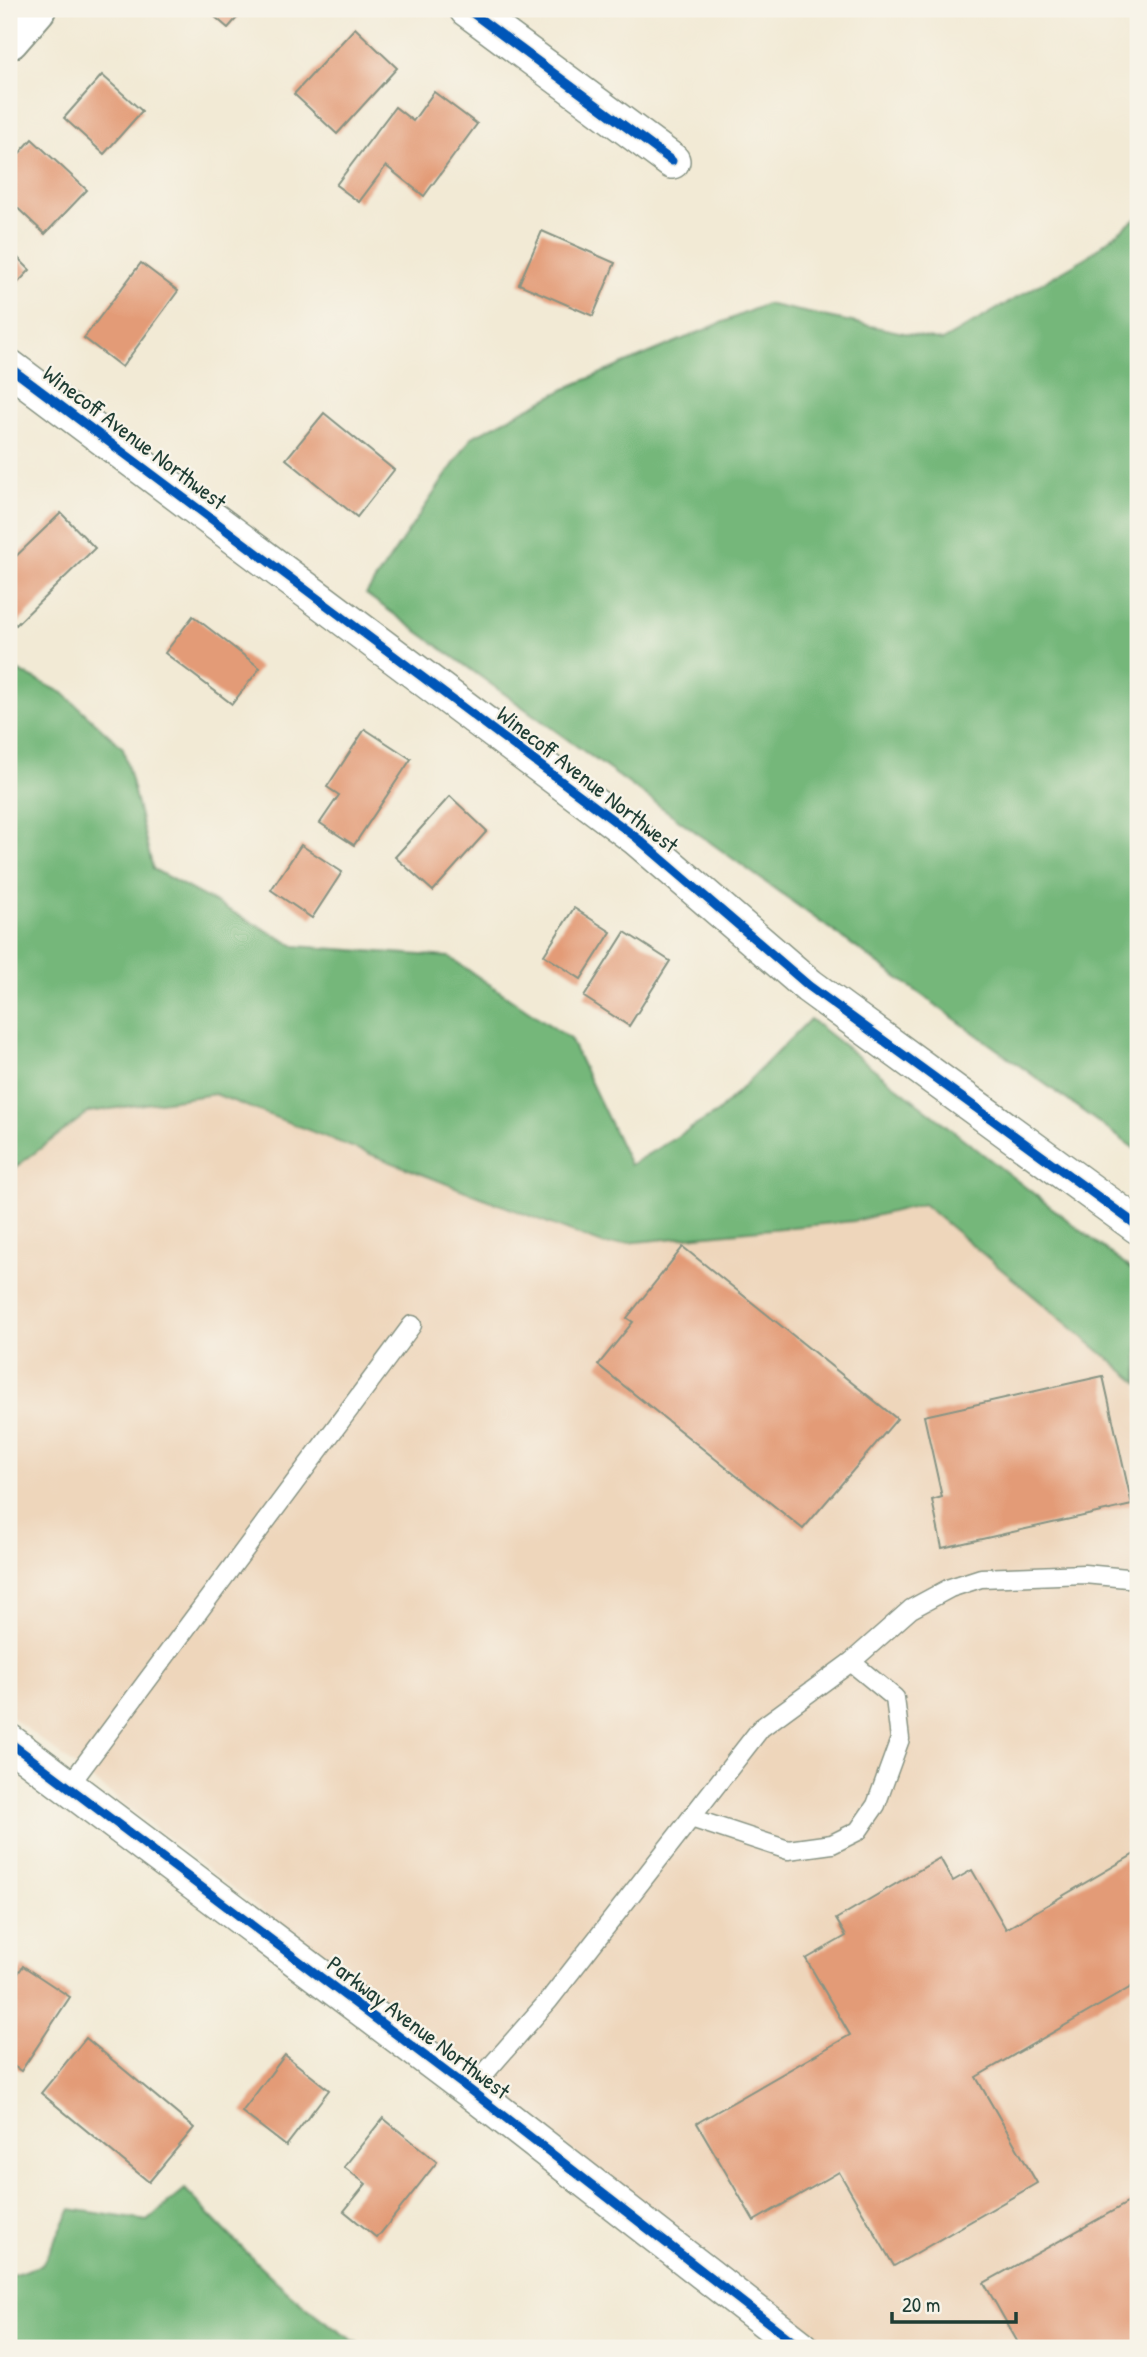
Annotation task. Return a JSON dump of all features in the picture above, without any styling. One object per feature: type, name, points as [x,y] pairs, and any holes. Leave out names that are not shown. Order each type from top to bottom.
[{"type":"street","points":[[9,40],[36,9]]},
{"type":"street","points":[[467,9],[672,161]]},
{"type":"street","name":"Winecoff Avenue Northwest","points":[[9,367],[637,838],[808,986],[1138,1226]]},
{"type":"street","name":"Parkway Avenue Northwest","points":[[9,1742],[470,2090],[801,2348]]},
{"type":"lane","points":[[68,1787],[412,1325]]},
{"type":"lane","points":[[470,2090],[549,2000],[761,1728],[851,1662],[911,1609],[950,1588],[981,1578],[1084,1574],[1138,1579]]},
{"type":"lane","points":[[691,1818],[788,1850],[832,1844],[858,1831],[876,1805],[900,1739],[895,1698],[851,1662]]},
{"type":"shaded area","points":[[215,1094],[735,1230],[854,1221],[923,1204],[1138,1383],[1138,2348],[828,2348],[9,1715],[9,1172],[89,1112]]},
{"type":"green space","points":[[1138,217],[1138,1151],[366,594],[472,437],[571,386],[766,304],[942,341],[1085,258]]},
{"type":"green space","points":[[9,666],[63,693],[123,748],[153,869],[295,946],[449,957],[570,1039],[630,1165],[718,1112],[810,1019],[1138,1275],[1138,1383],[923,1204],[854,1221],[605,1245],[215,1094],[89,1112],[9,1172]]},
{"type":"green space","points":[[185,2189],[292,2295],[340,2332],[366,2348],[9,2348],[9,2276],[42,2265],[71,2209],[147,2221]]},
{"type":"building","points":[[206,9],[245,9],[228,28]]},
{"type":"building","points":[[355,28],[397,68],[337,134],[294,94]]},
{"type":"building","points":[[102,75],[142,111],[104,154],[64,118]]},
{"type":"building","points":[[434,92],[477,124],[424,196],[386,166],[359,202],[336,185],[395,107],[413,121]]},
{"type":"building","points":[[32,139],[87,190],[45,234],[9,200],[9,165]]},
{"type":"building","points":[[542,231],[615,263],[593,316],[519,284]]},
{"type":"building","points":[[9,249],[30,270],[9,292]]},
{"type":"building","points":[[141,263],[178,291],[122,367],[84,338]]},
{"type":"building","points":[[324,413],[394,470],[357,517],[286,459]]},
{"type":"building","points":[[61,513],[95,548],[16,625],[9,618],[9,563]]},
{"type":"building","points":[[193,616],[260,668],[232,704],[165,653]]},
{"type":"building","points":[[365,729],[411,759],[354,845],[320,823],[339,795],[327,787]]},
{"type":"building","points":[[450,796],[487,831],[433,891],[395,857]]},
{"type":"building","points":[[301,845],[342,872],[312,918],[271,890]]},
{"type":"building","points":[[574,908],[611,932],[581,979],[544,955]]},
{"type":"building","points":[[625,932],[670,961],[629,1026],[584,997]]},
{"type":"building","points":[[683,1247],[897,1419],[803,1529],[598,1365],[633,1322],[627,1318]]},
{"type":"building","points":[[1103,1376],[1132,1505],[942,1548],[932,1500],[942,1497],[924,1416]]},
{"type":"building","points":[[1138,1852],[1138,1983],[976,2077],[1037,2183],[894,2266],[839,2172],[754,2221],[697,2123],[850,2035],[806,1959],[846,1936],[836,1919],[940,1858],[953,1881],[972,1870],[1006,1929]]},
{"type":"building","points":[[23,1966],[70,1997],[21,2071],[9,2063],[9,1987]]},
{"type":"building","points":[[86,2038],[194,2128],[149,2182],[41,2093]]},
{"type":"building","points":[[285,2055],[329,2090],[286,2146],[242,2112]]},
{"type":"building","points":[[383,2118],[437,2162],[377,2238],[344,2211],[366,2184],[344,2167]]},
{"type":"building","points":[[1138,2197],[1138,2348],[1021,2348],[984,2283]]},
{"type":"cycle path","points":[[467,9],[672,161]]},
{"type":"cycle path","points":[[9,367],[637,838],[809,986],[1138,1226]]},
{"type":"cycle path","points":[[9,1742],[470,2090],[801,2348]]}]
